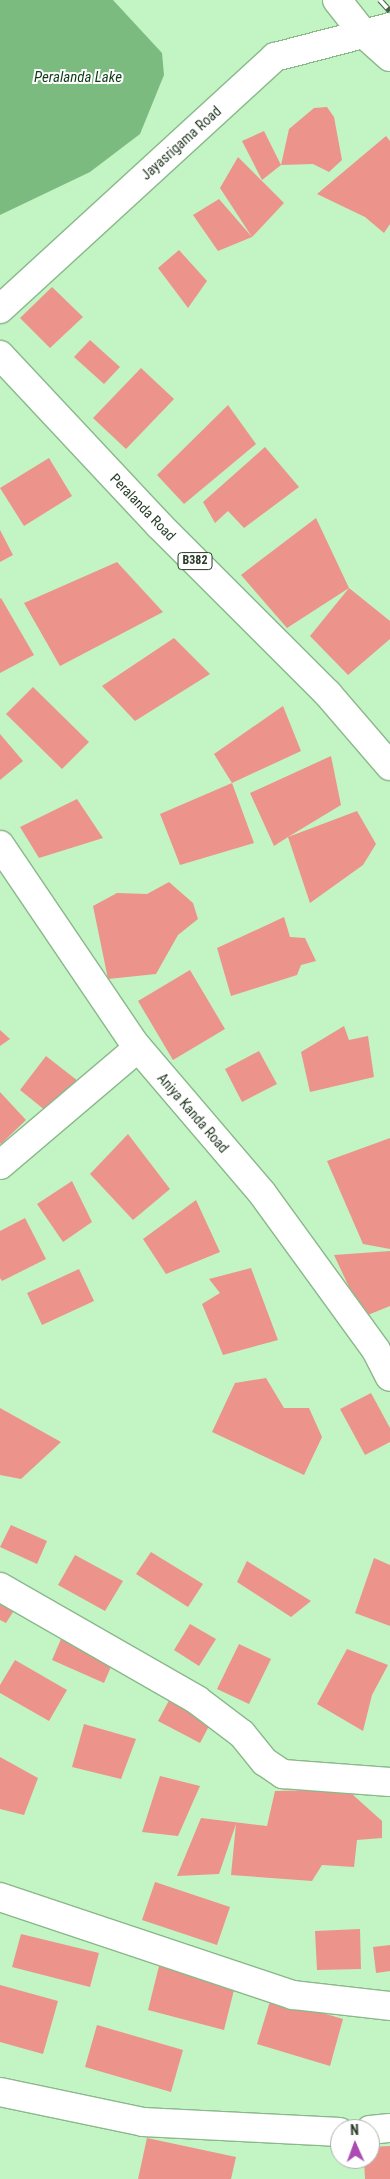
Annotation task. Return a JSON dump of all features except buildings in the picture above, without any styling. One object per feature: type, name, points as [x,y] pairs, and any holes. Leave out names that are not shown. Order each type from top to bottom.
[{"type":"street","points":[[337,0],[363,33],[390,57]]},
{"type":"street","name":"Jayasrigama Road","points":[[0,309],[275,57],[390,27]]},
{"type":"street","name":"Peralanda Road","points":[[0,355],[159,525],[328,694],[390,766]]},
{"type":"street","name":"Aniya Kanda Road","points":[[0,845],[138,1048],[262,1193],[376,1350],[390,1377]]},
{"type":"street","points":[[0,1165],[138,1048]]},
{"type":"street","points":[[0,1587],[197,1700],[242,1734],[265,1762],[283,1774],[390,1782]]},
{"type":"street","points":[[0,1897],[293,1995],[390,2006]]},
{"type":"street","points":[[0,2092],[144,2122],[330,2131]]},
{"type":"water","name":"Peralanda Lake","points":[[0,0],[113,0],[162,53],[164,75],[140,134],[90,172],[0,215]]},
{"type":"railway","points":[[380,0],[390,11]]}]
